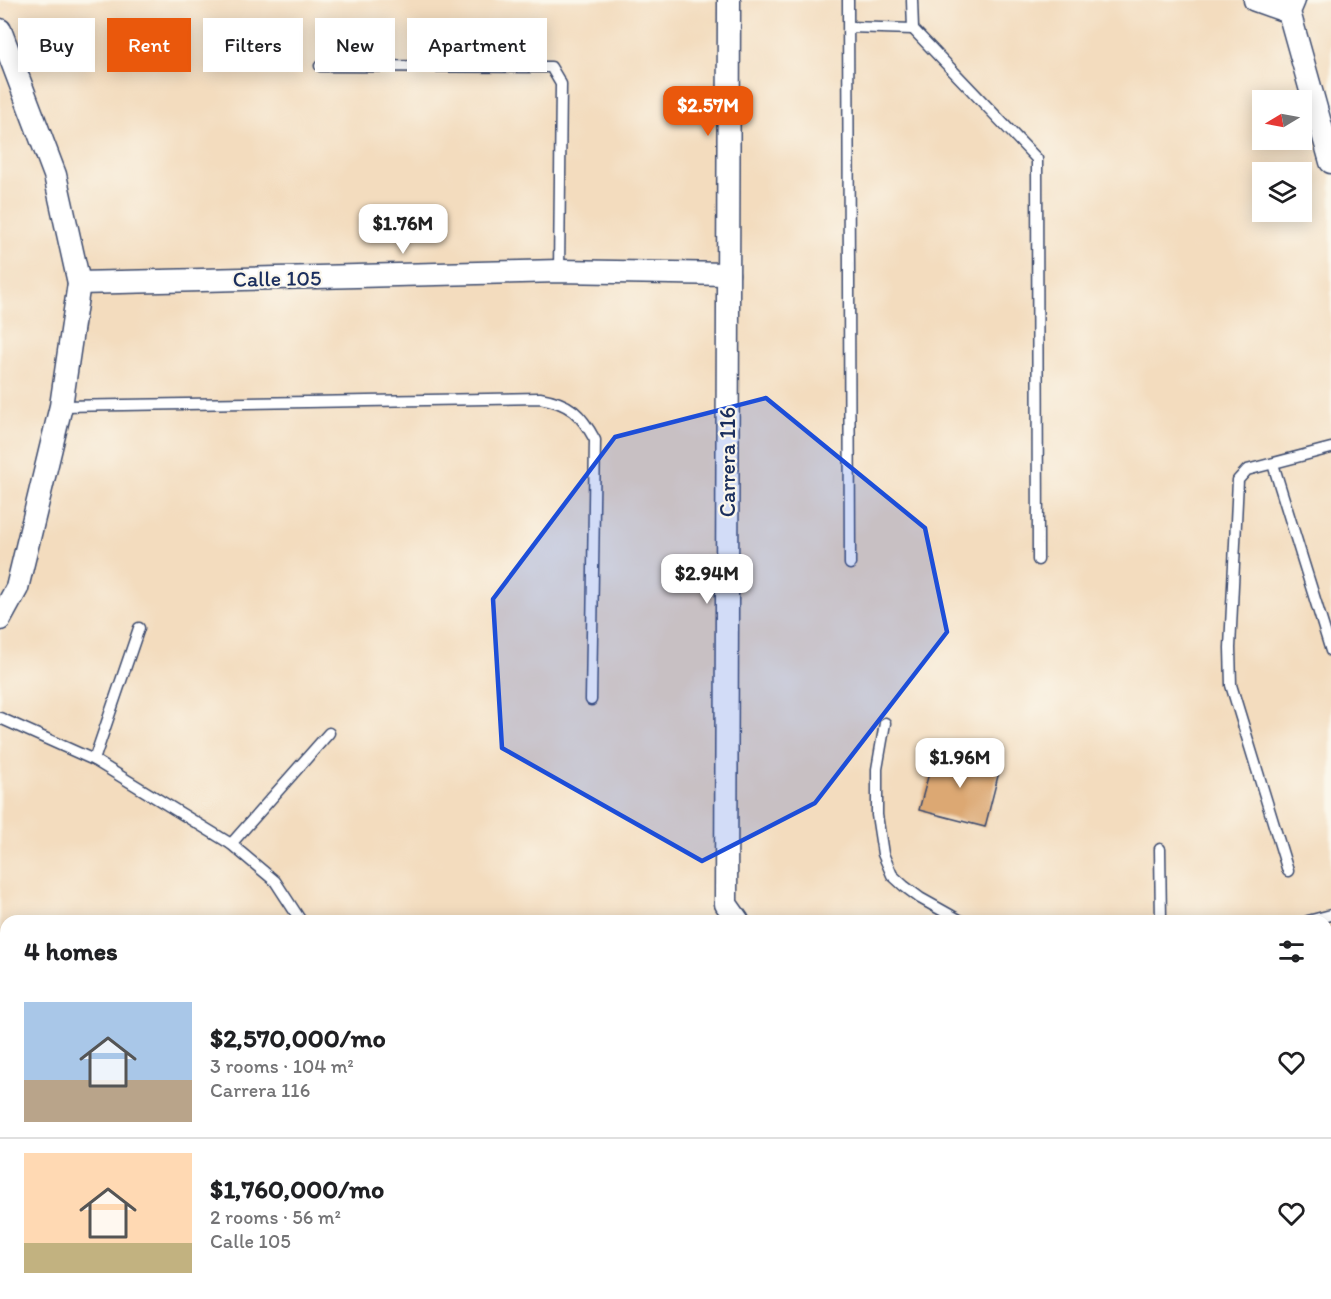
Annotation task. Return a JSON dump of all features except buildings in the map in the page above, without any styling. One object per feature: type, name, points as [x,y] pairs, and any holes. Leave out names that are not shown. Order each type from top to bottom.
[{"type":"street","name":"Carrera 116","points":[[729,0],[726,904],[734,915]]},
{"type":"street","points":[[1255,0],[1292,6],[1323,105],[1331,162]]},
{"type":"street","points":[[0,30],[55,175],[79,283],[61,406],[17,588],[0,619]]},
{"type":"street","name":"Calle 105","points":[[79,283],[559,272],[728,274]]},
{"type":"lane","points":[[848,0],[850,564]]},
{"type":"lane","points":[[912,0],[913,29],[1037,159],[1038,560]]},
{"type":"lane","points":[[849,27],[913,29]]},
{"type":"lane","points":[[395,66],[551,67],[561,84],[559,272]]},
{"type":"lane","points":[[61,406],[540,398],[555,400],[569,408],[585,422],[595,440],[591,700]]},
{"type":"lane","points":[[1288,871],[1232,685],[1230,648],[1238,480],[1247,470],[1331,448]]},
{"type":"lane","points":[[1273,464],[1331,651]]},
{"type":"lane","points":[[94,760],[139,628]]},
{"type":"lane","points":[[0,718],[94,760],[231,844],[275,881],[297,915]]},
{"type":"lane","points":[[885,723],[877,769],[876,816],[883,854],[892,875],[904,886],[950,915]]},
{"type":"lane","points":[[231,844],[329,734]]},
{"type":"lane","points":[[1160,849],[1161,915]]},
{"type":"highlighted area","points":[[766,398],[925,528],[947,632],[815,803],[702,861],[502,748],[493,599],[615,437]]}]
